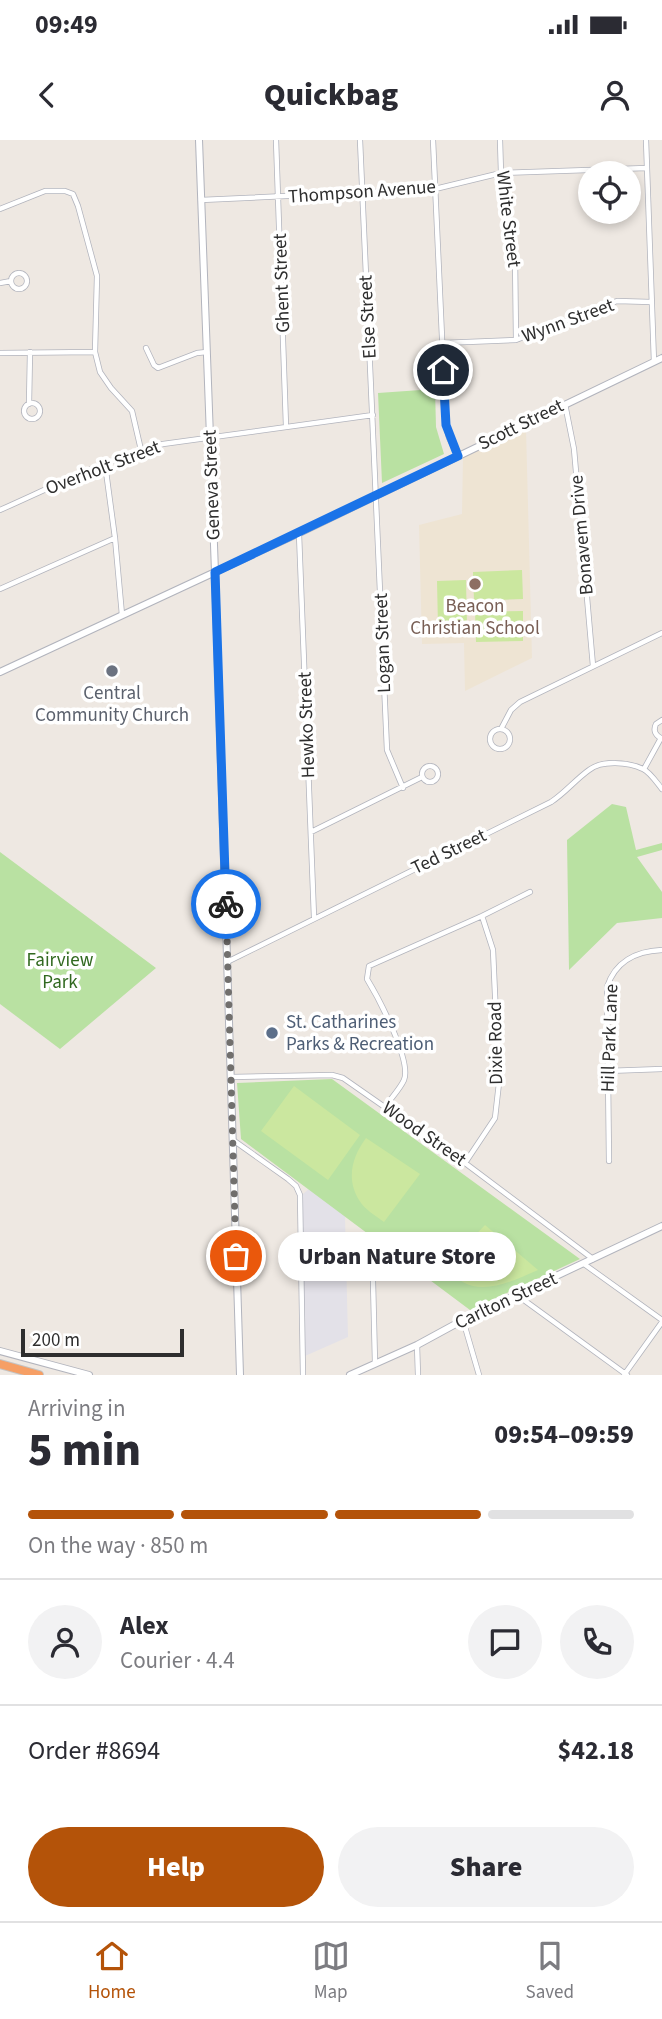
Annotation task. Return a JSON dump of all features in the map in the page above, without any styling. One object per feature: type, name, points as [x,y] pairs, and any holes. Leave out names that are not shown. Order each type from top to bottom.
[{"type":"highway","points":[[0,1364],[39,1375]]},
{"type":"main road","name":"Geneva Street","points":[[199,140],[240,1375]]},
{"type":"main road","name":"Scott Street","points":[[0,672],[299,533],[662,358]]},
{"type":"main road","name":"Carlton Street","points":[[350,1375],[662,1226]]},
{"type":"main road","points":[[0,1351],[89,1375]]},
{"type":"street","name":"Ghent Street","points":[[276,140],[286,426]]},
{"type":"street","name":"Else Street","points":[[360,140],[377,495]]},
{"type":"street","points":[[433,140],[446,425],[458,456]]},
{"type":"street","name":"White Street","points":[[500,140],[501,173],[515,254],[516,340]]},
{"type":"street","points":[[646,140],[654,362]]},
{"type":"street","name":"Thompson Avenue","points":[[201,200],[435,189],[501,173],[647,168]]},
{"type":"street","points":[[0,209],[45,191],[65,191],[73,194],[97,276],[95,352],[100,372],[132,411],[141,450]]},
{"type":"street","points":[[0,282],[11,282]]},
{"type":"street","name":"Wynn Street","points":[[442,343],[516,340],[617,301],[652,302]]},
{"type":"street","points":[[146,348],[158,368],[197,353],[207,352]]},
{"type":"street","points":[[29,404],[30,352]]},
{"type":"street","points":[[0,353],[95,352]]},
{"type":"street","name":"Bonavem Drive","points":[[565,404],[574,449],[593,666]]},
{"type":"street","name":"Overholt Street","points":[[0,510],[105,464],[163,444],[373,415]]},
{"type":"street","points":[[105,464],[122,615]]},
{"type":"street","name":"Logan Street","points":[[377,495],[387,750],[403,788]]},
{"type":"street","name":"Hewko Street","points":[[299,533],[314,917]]},
{"type":"street","points":[[0,589],[115,538]]},
{"type":"street","points":[[502,729],[507,732],[510,741],[507,747],[498,749],[492,746],[490,736],[502,729],[511,709],[520,702],[662,633]]},
{"type":"street","points":[[662,720],[654,729],[656,735],[661,738],[644,769],[662,789]]},
{"type":"street","name":"Ted Street","points":[[227,962],[551,802],[566,793],[595,766],[618,763],[644,769]]},
{"type":"street","points":[[311,832],[422,778]]},
{"type":"street","points":[[385,1107],[405,1079],[405,1067],[399,1044],[367,979],[369,966],[530,892]]},
{"type":"street","name":"Dixie Road","points":[[465,1163],[495,1118],[499,1083],[493,950],[482,916]]},
{"type":"street","name":"Hill Park Lane","points":[[609,1161],[607,987],[615,968],[632,955],[662,950]]},
{"type":"street","points":[[607,1071],[662,1069]]},
{"type":"street","name":"Wood Street","points":[[231,1077],[332,1075],[343,1078],[465,1163],[593,1259]]},
{"type":"street","points":[[233,1140],[289,1179],[300,1195],[303,1375]]},
{"type":"street","points":[[373,1240],[375,1363]]},
{"type":"street","points":[[517,1295],[625,1374],[662,1321],[584,1264]]},
{"type":"street","points":[[463,1320],[479,1375]]},
{"type":"street","points":[[417,1345],[418,1375]]},
{"type":"shaded area","name":"Beacon Christian School","points":[[526,429],[532,658],[465,691],[464,643],[422,644],[419,525],[462,514],[463,457]]},
{"type":"shaded area","points":[[309,1189],[345,1216],[348,1337],[305,1356],[302,1195]]},
{"type":"green space","points":[[435,389],[436,427],[444,454],[382,483],[378,393]]},
{"type":"green space","points":[[522,570],[523,599],[474,601],[473,572]]},
{"type":"green space","points":[[466,580],[467,626],[438,627],[437,581]]},
{"type":"green space","points":[[523,611],[523,641],[476,642],[475,612]]},
{"type":"green space","points":[[612,804],[626,807],[636,850],[662,843],[662,850],[637,857],[662,892],[662,918],[617,923],[569,970],[567,840]]},
{"type":"green space","name":"Fairview Park","points":[[0,852],[156,968],[60,1049],[0,1004]]},
{"type":"green space","points":[[332,1079],[580,1259],[470,1310],[241,1139],[237,1083]]},
{"type":"green space","points":[[294,1086],[360,1135],[328,1180],[261,1131]]},
{"type":"green space","points":[[366,1138],[420,1174],[384,1222],[361,1203],[353,1184],[354,1160]]},
{"type":"green space","points":[[485,1225],[538,1270],[506,1283],[481,1287],[465,1283],[444,1268]]},
{"type":"way so far","points":[[226,904],[236,1256]]},
{"type":"place","name":"Beacon Christian School","points":[[475,584]]},
{"type":"place","name":"Central Community Church","points":[[112,671]]},
{"type":"place","name":"St. Catharines Parks & Recreation","points":[[272,1033]]},
{"type":"place","name":"Urban Nature Store","points":[[236,1256]]},
{"type":"route","points":[[226,904],[215,572],[458,456],[446,425],[443,370]]}]
